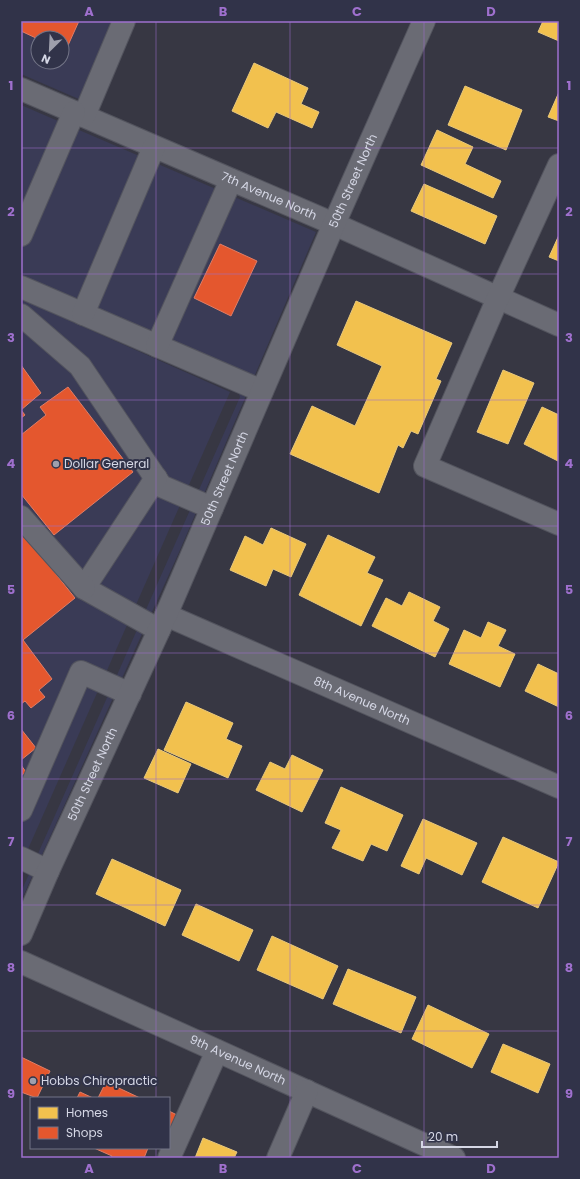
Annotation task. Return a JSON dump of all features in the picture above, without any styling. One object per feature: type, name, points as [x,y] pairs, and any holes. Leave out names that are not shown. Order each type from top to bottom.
[{"type":"street","points":[[21,234],[124,21]]},
{"type":"street","name":"50th Street North","points":[[21,934],[48,871],[162,622],[334,224],[424,21]]},
{"type":"street","name":"7th Avenue North","points":[[21,89],[334,224],[559,325]]},
{"type":"street","points":[[83,314],[154,146]]},
{"type":"street","points":[[559,165],[498,298],[425,466],[559,524]]},
{"type":"street","points":[[157,346],[231,180]]},
{"type":"street","points":[[21,287],[262,391]]},
{"type":"street","points":[[21,315],[80,366],[161,486],[212,508]]},
{"type":"street","points":[[84,588],[156,478]]},
{"type":"street","name":"8th Avenue North","points":[[21,518],[84,588],[559,788]]},
{"type":"street","points":[[21,810],[81,672],[130,694]]},
{"type":"street","points":[[21,858],[48,871]]},
{"type":"street","name":"9th Avenue North","points":[[21,962],[452,1158]]},
{"type":"street","points":[[169,1158],[217,1051]]},
{"type":"street","points":[[278,1158],[307,1091]]},
{"type":"shaded area","points":[[21,21],[134,21],[95,106],[21,74]]},
{"type":"shaded area","points":[[21,105],[316,232],[180,550],[21,901],[21,892],[240,397],[235,381],[21,286],[21,248],[23,244],[21,239]]},
{"type":"shaded area","points":[[21,299],[230,392],[21,865]]},
{"type":"building: Homes","points":[[543,21],[559,21],[559,41],[538,32]]},
{"type":"building: Homes","points":[[254,63],[308,88],[301,104],[319,112],[312,128],[276,112],[268,128],[232,111]]},
{"type":"building: Homes","points":[[465,86],[522,110],[506,150],[448,125]]},
{"type":"building: Homes","points":[[559,92],[559,121],[548,117]]},
{"type":"building: Homes","points":[[437,130],[473,147],[465,164],[501,181],[493,198],[421,165]]},
{"type":"building: Homes","points":[[424,184],[497,216],[485,244],[411,211]]},
{"type":"building: Homes","points":[[559,235],[559,261],[549,257]]},
{"type":"building: Homes","points":[[356,301],[452,343],[436,379],[441,381],[418,434],[411,431],[403,448],[398,445],[379,493],[290,454],[312,406],[355,426],[382,366],[337,345]]},
{"type":"building: Homes","points":[[503,370],[534,383],[508,444],[477,432]]},
{"type":"building: Homes","points":[[542,407],[559,415],[558,461],[524,444]]},
{"type":"building: Homes","points":[[271,528],[306,544],[291,577],[273,569],[266,586],[230,570],[245,536],[263,545]]},
{"type":"building: Homes","points":[[328,535],[375,557],[367,573],[383,580],[361,626],[299,595]]},
{"type":"building: Homes","points":[[409,592],[440,607],[433,621],[449,629],[435,657],[372,626],[386,598],[402,606]]},
{"type":"building: Homes","points":[[488,622],[506,630],[498,646],[515,654],[500,687],[449,664],[464,630],[481,638]]},
{"type":"building: Homes","points":[[538,664],[559,674],[559,707],[525,691]]},
{"type":"building: Homes","points":[[186,702],[233,723],[226,739],[242,746],[228,778],[164,750]]},
{"type":"building: Homes","points":[[158,749],[191,764],[178,793],[144,778]]},
{"type":"building: Homes","points":[[292,755],[323,770],[302,812],[256,790],[270,762],[285,769]]},
{"type":"building: Homes","points":[[341,787],[403,815],[387,851],[371,844],[363,861],[332,848],[341,830],[325,823]]},
{"type":"building: Homes","points":[[423,819],[477,843],[462,875],[426,858],[419,874],[401,866]]},
{"type":"building: Homes","points":[[503,837],[559,862],[538,908],[482,882]]},
{"type":"building: Homes","points":[[112,859],[181,890],[165,926],[96,894]]},
{"type":"building: Homes","points":[[196,904],[253,930],[239,961],[182,935]]},
{"type":"building: Homes","points":[[272,936],[338,966],[323,999],[257,970]]},
{"type":"building: Homes","points":[[348,969],[416,997],[401,1033],[333,1004]]},
{"type":"building: Homes","points":[[428,1005],[489,1034],[472,1068],[412,1039]]},
{"type":"building: Homes","points":[[503,1044],[550,1064],[538,1093],[491,1072]]},
{"type":"building: Homes","points":[[203,1138],[237,1152],[234,1158],[195,1158]]},
{"type":"building: Shops","points":[[21,21],[79,21],[70,41],[70,30],[30,30],[30,35],[21,31]]},
{"type":"building: Shops","points":[[220,244],[257,261],[231,316],[194,298]]},
{"type":"building: Shops","points":[[21,365],[41,393],[21,410]]},
{"type":"building: Shops","points":[[68,387],[133,472],[54,535],[21,494],[21,435],[46,415],[40,407]]},
{"type":"building: Shops","points":[[21,410],[25,415],[21,418]]},
{"type":"building: Shops","points":[[24,534],[75,598],[23,640],[52,679],[39,690],[45,697],[31,708],[25,701],[21,704],[21,537]]},
{"type":"building: Shops","points":[[21,729],[36,748],[21,760]]},
{"type":"building: Shops","points":[[21,765],[26,772],[21,776]]},
{"type":"building: Shops","name":"Hobbs Chiropractic","points":[[21,1057],[50,1071],[37,1097],[21,1092]]},
{"type":"building: Shops","points":[[106,1082],[138,1097],[98,1097]]},
{"type":"building: Shops","points":[[80,1092],[91,1097],[78,1097]]},
{"type":"building: Shops","points":[[170,1112],[177,1115],[170,1131]]},
{"type":"building: Shops","points":[[96,1149],[148,1149],[144,1158],[111,1158],[112,1156]]},
{"type":"place","name":"Dollar General","points":[[56,464]]},
{"type":"place","name":"Hobbs Chiropractic","points":[[33,1081]]}]
